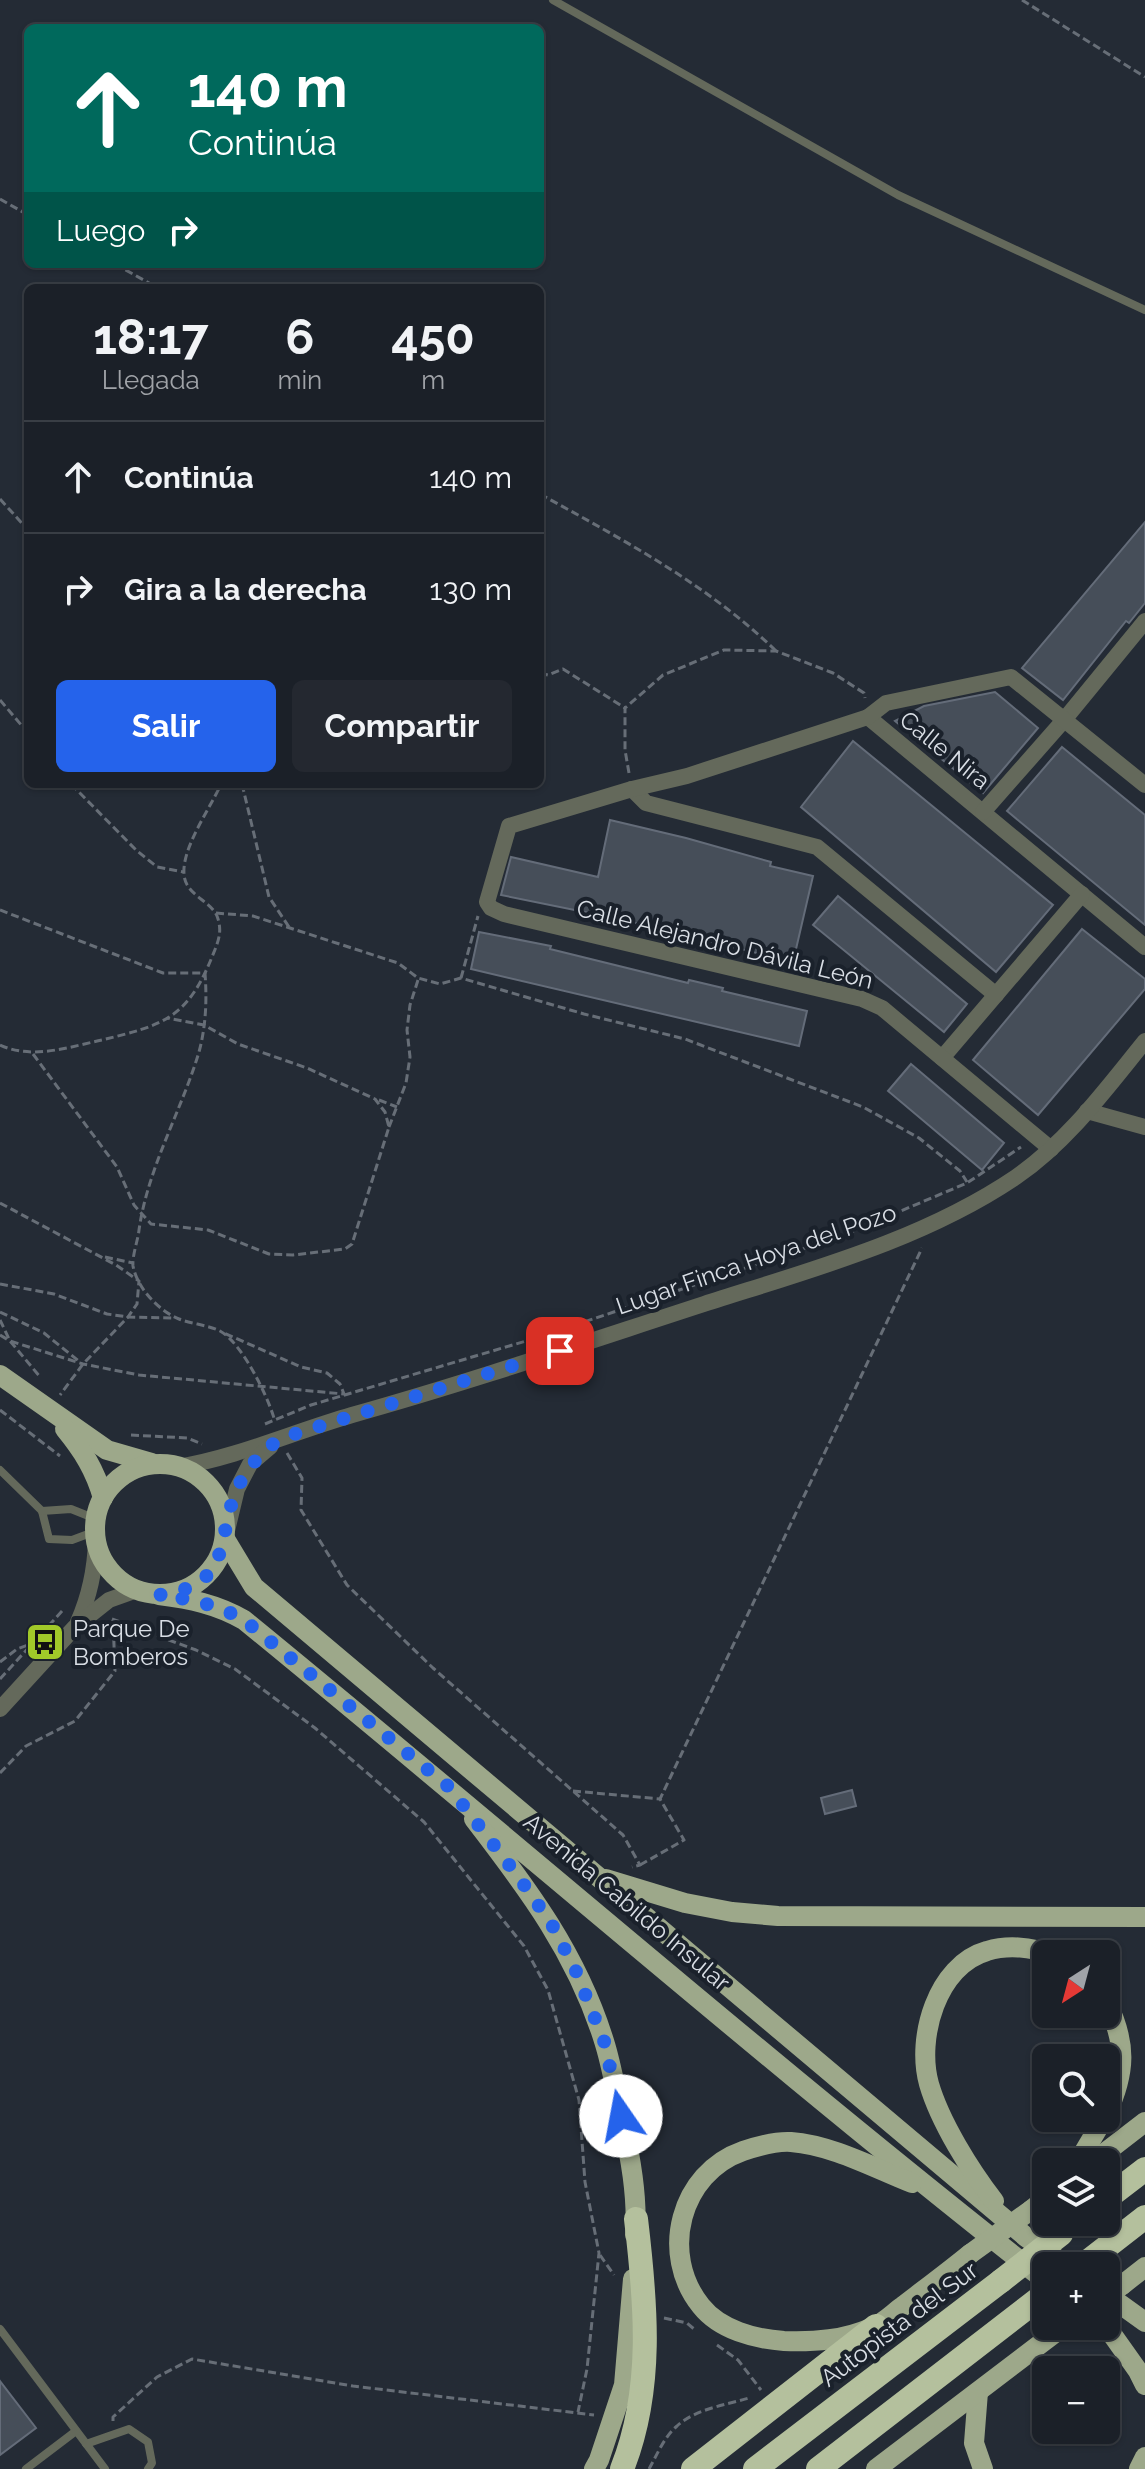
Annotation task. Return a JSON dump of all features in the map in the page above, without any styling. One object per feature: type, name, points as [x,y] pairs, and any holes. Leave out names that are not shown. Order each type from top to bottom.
[{"type":"highway","points":[[1120,2188],[1145,2169]]},
{"type":"highway","points":[[1100,2252],[1145,2217]]},
{"type":"highway","points":[[622,2469],[635,2438],[644,2382],[636,2219]]},
{"type":"highway","name":"Autopista del Sur","points":[[755,2469],[1059,2236]]},
{"type":"highway","points":[[818,2469],[1032,2304]]},
{"type":"highway","points":[[693,2469],[876,2326]]},
{"type":"main road","points":[[0,1375],[107,1450],[178,1467],[195,1474],[214,1494],[225,1520],[225,1539],[214,1565],[195,1585],[159,1595],[137,1590],[110,1571],[101,1557],[96,1530],[103,1498],[116,1481],[134,1469],[156,1464]]},
{"type":"main road","points":[[49,1410],[86,1455],[97,1475],[103,1498]]},
{"type":"main road","name":"Avenida Cabildo Insular","points":[[225,1539],[254,1587],[1047,2252]]},
{"type":"main road","name":"Avenida Cabildo Insular","points":[[159,1595],[199,1600],[244,1620],[449,1787],[930,2190],[1032,2270]]},
{"type":"main road","points":[[449,1787],[551,1923],[575,1969],[604,2041],[626,2141],[636,2219]]},
{"type":"main road","points":[[600,1877],[685,1903],[732,1912],[778,1916],[1145,1917]]},
{"type":"main road","points":[[1026,2237],[992,2199],[939,2110],[924,2059],[932,2011],[952,1975],[966,1960],[1003,1947],[1032,1948]]},
{"type":"main road","points":[[1117,2028],[1121,2038],[1120,2072]]},
{"type":"main road","points":[[1111,2148],[1145,2122]]},
{"type":"main road","points":[[930,2190],[833,2151],[790,2142],[757,2146],[717,2163],[703,2176],[683,2211],[679,2251],[687,2282],[700,2305],[726,2326],[750,2335],[812,2342],[844,2337],[876,2326],[1032,2208]]},
{"type":"main road","points":[[1120,2285],[1145,2267]]},
{"type":"main road","points":[[594,2469],[624,2385],[638,2299]]},
{"type":"main road","points":[[1120,2300],[1145,2322]]},
{"type":"main road","points":[[1120,2338],[1145,2355]]},
{"type":"main road","points":[[876,2469],[1045,2340]]},
{"type":"main road","points":[[1115,2340],[1145,2385]]},
{"type":"main road","points":[[978,2392],[974,2443],[983,2469]]},
{"type":"main road","points":[[1139,2469],[1145,2457]]},
{"type":"street","points":[[983,812],[1145,621]]},
{"type":"street","points":[[868,717],[886,703],[1011,677],[1145,785]]},
{"type":"street","name":"Calle Nira","points":[[487,902],[509,826],[687,776],[868,717],[1145,947]]},
{"type":"street","points":[[632,789],[646,803],[817,847],[996,995]]},
{"type":"street","points":[[942,1058],[1082,894]]},
{"type":"street","name":"Calle Alejandro Dávila León","points":[[487,902],[491,908],[504,914],[862,999],[882,1008],[1051,1149]]},
{"type":"street","name":"Lugar Finca Hoya del Pozo","points":[[178,1467],[222,1459],[327,1422],[472,1380],[854,1255],[933,1223],[1018,1175],[1051,1149],[1145,1041]]},
{"type":"street","points":[[1087,1111],[1145,1127]]},
{"type":"street","name":"Lugar Finca Hoya del Pozo","points":[[225,1539],[237,1489],[250,1464],[279,1439]]},
{"type":"street","points":[[91,1607],[96,1530]]},
{"type":"street","points":[[0,1709],[91,1607],[137,1590]]},
{"type":"lane","points":[[553,0],[898,195],[1145,310]]},
{"type":"lane","points":[[0,1470],[42,1511],[49,1539],[72,1540],[96,1530],[71,1509],[42,1511]]},
{"type":"lane","points":[[0,2329],[105,2469]]},
{"type":"lane","points":[[682,2469],[717,2442],[743,2428]]},
{"type":"lane","points":[[86,2444],[129,2429],[148,2442],[152,2463],[148,2469]]},
{"type":"lane","points":[[26,2469],[76,2431]]},
{"type":"path","points":[[1022,0],[1145,77]]},
{"type":"path","points":[[0,199],[24,213]]},
{"type":"path","points":[[122,268],[151,284]]},
{"type":"path","points":[[544,496],[663,562],[743,619],[776,651]]},
{"type":"path","points":[[0,499],[24,526]]},
{"type":"path","points":[[632,789],[625,750],[625,708],[663,675],[724,650],[776,651],[833,673],[864,693],[868,717]]},
{"type":"path","points":[[544,674],[563,669],[625,708]]},
{"type":"path","points":[[0,700],[24,728]]},
{"type":"path","points":[[75,788],[157,867],[184,872]]},
{"type":"path","points":[[0,1045],[9,1050],[33,1054],[152,1028],[181,1008],[201,984],[221,935],[216,913],[192,892],[184,877],[186,856],[219,788]]},
{"type":"path","points":[[243,788],[269,897],[290,929]]},
{"type":"path","points":[[461,978],[476,918],[487,902]]},
{"type":"path","points":[[0,910],[163,973],[205,973]]},
{"type":"path","points":[[216,913],[253,916],[398,963],[418,978],[440,984],[461,978],[584,1014],[685,1039],[863,1107],[919,1138],[960,1171],[978,1200]]},
{"type":"path","points":[[177,1319],[154,1302],[139,1281],[133,1263],[147,1190],[199,1050],[207,1006],[205,973]]},
{"type":"path","points":[[33,1054],[117,1167],[141,1215],[151,1224],[208,1230],[269,1254],[293,1255],[345,1249],[357,1234],[389,1127],[406,1083],[410,1057],[407,1030],[418,978]]},
{"type":"path","points":[[167,1018],[204,1025],[238,1044],[307,1068],[397,1107]]},
{"type":"path","points":[[375,1099],[385,1112],[389,1127]]},
{"type":"path","points":[[255,1430],[274,1418],[344,1394],[536,1338],[844,1235],[967,1183],[1007,1159],[1033,1133]]},
{"type":"path","points":[[0,1203],[116,1265],[139,1281]]},
{"type":"path","points":[[660,1799],[933,1223]]},
{"type":"path","points":[[99,1257],[133,1263]]},
{"type":"path","points":[[51,1387],[60,1395],[83,1364],[128,1317],[137,1304],[139,1281]]},
{"type":"path","points":[[0,1284],[54,1294],[107,1314],[177,1319],[220,1331],[301,1367],[327,1373],[340,1384],[344,1394]]},
{"type":"path","points":[[0,1312],[44,1333],[83,1364]]},
{"type":"path","points":[[0,1320],[10,1341],[41,1378]]},
{"type":"path","points":[[220,1331],[234,1343],[261,1387],[274,1418]]},
{"type":"path","points":[[0,1335],[83,1364],[139,1375],[344,1394]]},
{"type":"path","points":[[0,1410],[63,1458]]},
{"type":"path","points":[[130,1435],[187,1438],[205,1445]]},
{"type":"path","points":[[279,1439],[302,1478],[301,1510],[347,1585],[433,1668],[623,1835],[640,1865]]},
{"type":"path","points":[[0,1679],[75,1597],[113,1620],[196,1650],[235,1669],[315,1728],[424,1822],[524,1946],[548,1990],[579,2100],[585,2182],[599,2253],[587,2369],[578,2412]]},
{"type":"path","points":[[0,1773],[26,1746],[75,1721],[115,1671],[113,1620]]},
{"type":"path","points":[[0,1662],[17,1649],[33,1644]]},
{"type":"path","points":[[573,1791],[660,1799]]},
{"type":"path","points":[[600,1877],[640,1865],[684,1840],[660,1799]]},
{"type":"path","points":[[599,2253],[621,2286],[656,2316],[687,2323],[699,2332]]},
{"type":"path","points":[[712,2342],[738,2360],[764,2393]]},
{"type":"path","points":[[112,2433],[113,2417],[157,2377],[192,2359],[353,2386],[613,2418]]},
{"type":"path","points":[[649,2469],[677,2425],[697,2414],[750,2397]]},
{"type":"building","points":[[1145,522],[1145,603],[1129,623],[1126,621],[1063,700],[1022,668]]},
{"type":"building","points":[[995,692],[1038,728],[983,793],[895,721],[924,706]]},
{"type":"building","points":[[853,741],[1053,905],[996,972],[801,807]]},
{"type":"building","points":[[1062,747],[1145,815],[1145,925],[1007,811]]},
{"type":"building","points":[[610,820],[686,838],[771,862],[770,866],[813,876],[793,962],[624,920],[501,895],[511,857],[598,877]]},
{"type":"building","points":[[838,896],[967,1004],[944,1032],[813,925]]},
{"type":"building","points":[[1082,929],[1145,979],[1145,989],[1038,1115],[973,1060]]},
{"type":"building","points":[[479,932],[551,946],[550,949],[688,983],[689,980],[723,988],[722,991],[807,1011],[799,1046],[471,969]]},
{"type":"building","points":[[911,1064],[1004,1143],[982,1170],[888,1091]]},
{"type":"building","points":[[852,1790],[856,1806],[825,1814],[821,1798]]},
{"type":"building","points":[[0,2381],[36,2428],[0,2455]]},
{"type":"place","name":"Parque De Bomberos","points":[[45,1642]]},
{"type":"route","points":[[560,1351],[279,1439],[250,1464],[237,1489],[219,1557],[209,1572],[195,1585],[159,1595],[199,1600],[244,1620],[449,1787],[551,1923],[575,1969],[604,2041],[621,2116]]}]
